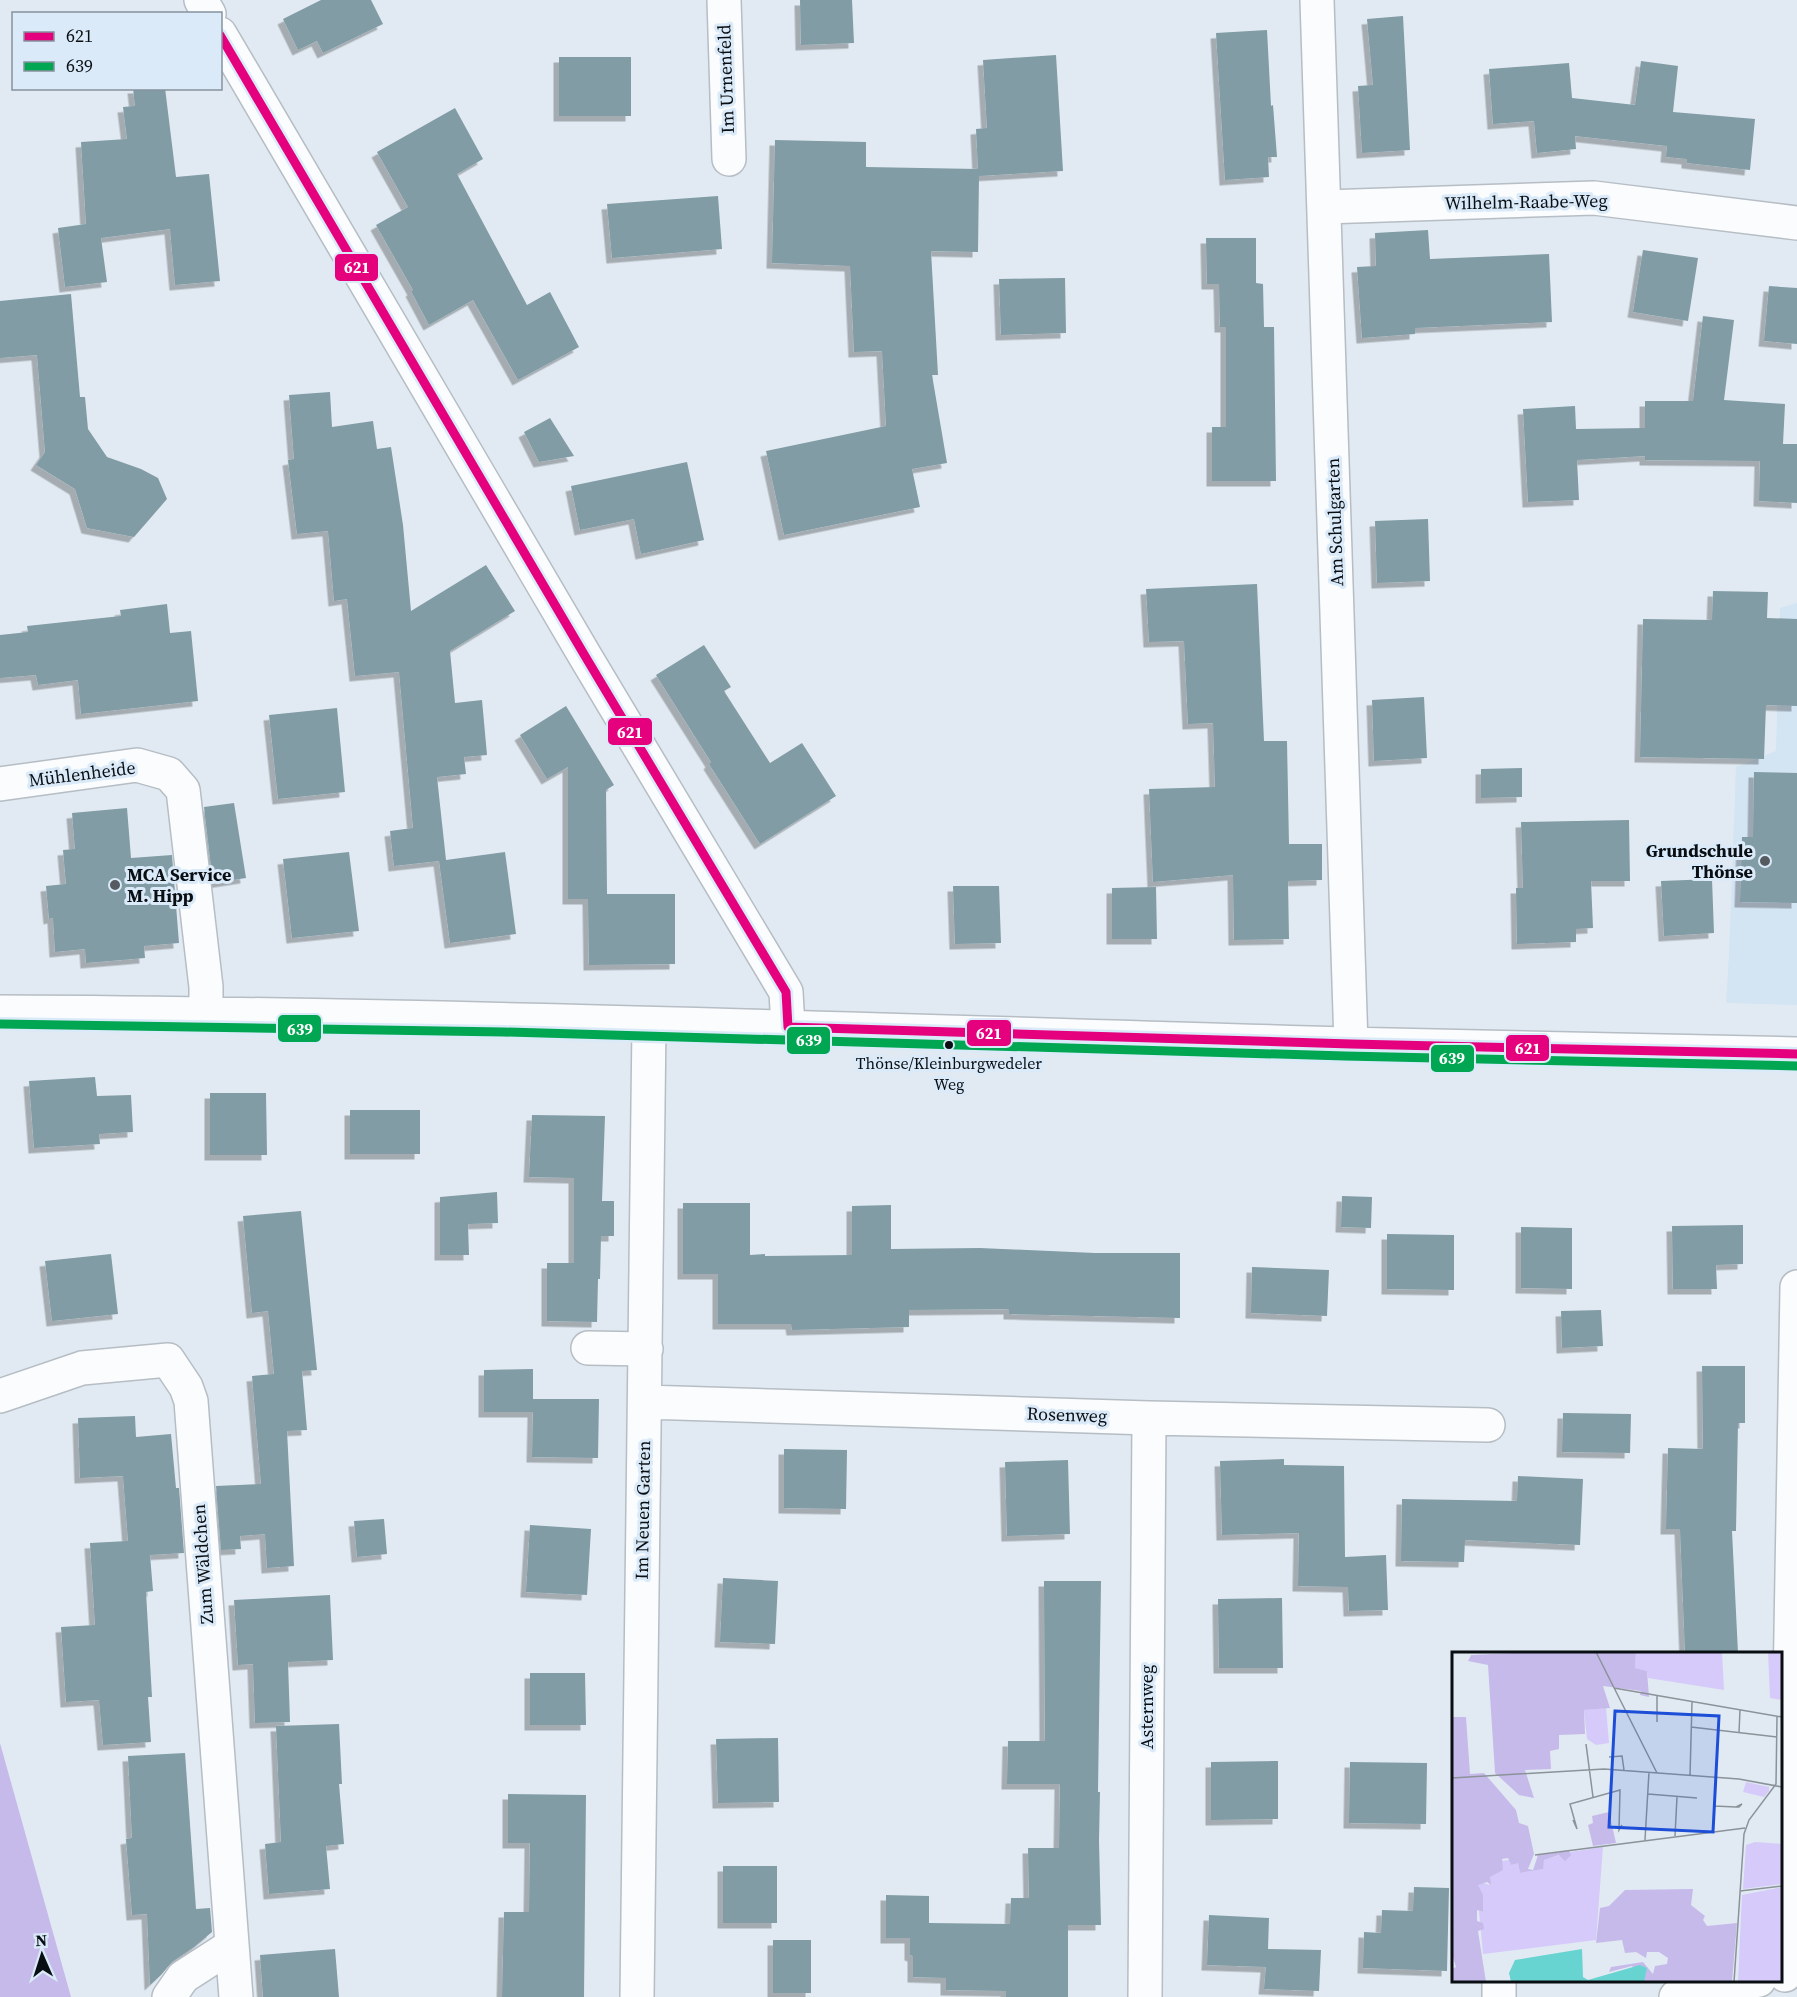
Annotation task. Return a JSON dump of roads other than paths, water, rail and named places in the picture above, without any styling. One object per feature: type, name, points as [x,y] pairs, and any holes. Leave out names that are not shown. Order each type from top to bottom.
[{"type":"street","name":"Im Urnenfeld","points":[[724,0],[729,159]]},
{"type":"street","name":"Am Schulgarten","points":[[1317,0],[1351,1044]]},
{"type":"street","points":[[222,37],[579,646],[786,992],[788,1027]]},
{"type":"street","name":"Wilhelm-Raabe-Weg","points":[[1325,207],[1594,198],[1797,223]]},
{"type":"street","name":"Mühlenheide","points":[[0,784],[137,765],[169,774],[183,790],[206,987],[206,1013]]},
{"type":"street","points":[[0,1012],[206,1013],[1797,1054]]},
{"type":"street","name":"Im Neuen Garten","points":[[637,1997],[649,1024]]},
{"type":"street","points":[[1782,1918],[1795,1539],[1797,1287]]},
{"type":"street","points":[[588,1348],[646,1349]]},
{"type":"street","name":"Zum Wäldchen","points":[[0,1396],[82,1368],[168,1360],[186,1387],[191,1401],[236,1997]]},
{"type":"street","name":"Rosenweg","points":[[645,1402],[1149,1418],[1488,1425]]},
{"type":"street","name":"Asternweg","points":[[1145,1997],[1149,1418]]},
{"type":"street","points":[[169,1997],[183,1977],[231,1946]]},
{"type":"street","points":[[1676,1997],[1750,1982]]},
{"type":"place","name":"Grundschule Thönse","points":[[1765,861]]},
{"type":"place","name":"MCA Service M. Hipp","points":[[115,885]]},
{"type":"place","name":"Thönse/Kleinburgwedeler Weg","points":[[949,1045]]}]
